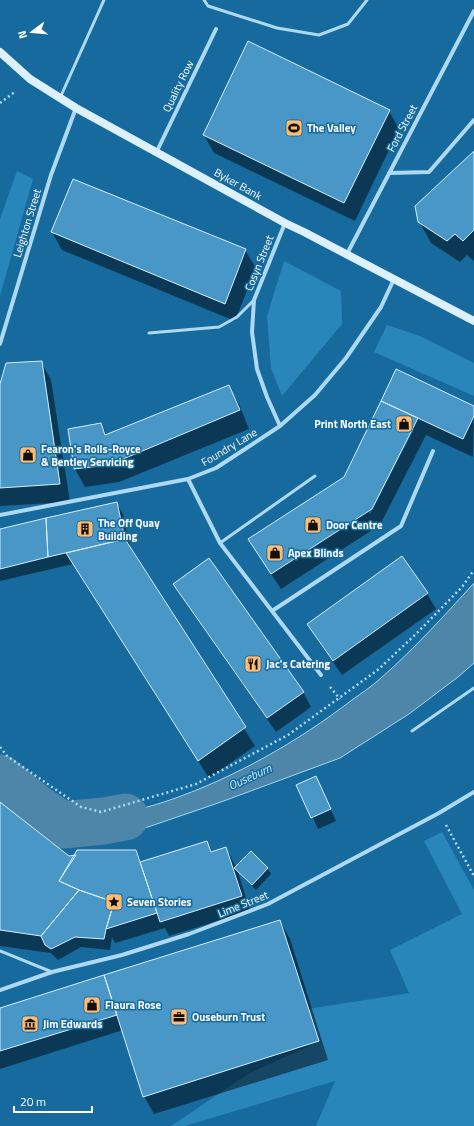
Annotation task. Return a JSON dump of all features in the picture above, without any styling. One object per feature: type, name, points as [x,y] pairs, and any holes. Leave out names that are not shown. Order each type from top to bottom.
[{"type":"main road","name":"Byker Bank","points":[[0,52],[30,79],[76,108],[157,151],[285,223],[347,254],[474,322]]},
{"type":"street","name":"Ford Street","points":[[347,254],[474,11]]},
{"type":"street","name":"Quality Row","points":[[157,151],[216,29]]},
{"type":"street","name":"Leighton Street","points":[[0,344],[51,175],[76,108]]},
{"type":"street","points":[[389,173],[429,172],[474,120]]},
{"type":"street","name":"Cosyn Street","points":[[280,426],[267,397],[257,369],[252,332],[254,300],[285,223]]},
{"type":"street","name":"Foundry Lane","points":[[0,515],[188,479],[216,468],[280,426],[315,395],[346,358],[381,307],[394,279]]},
{"type":"street","points":[[272,610],[401,526],[433,451]]},
{"type":"street","points":[[188,479],[220,542],[321,675]]},
{"type":"street","name":"Lime Street","points":[[0,990],[52,972],[122,955],[189,934],[268,904],[439,813],[474,792]]},
{"type":"lane","points":[[60,98],[104,0]]},
{"type":"lane","points":[[204,0],[208,6],[277,28],[319,35],[348,24],[367,0]]},
{"type":"lane","points":[[149,333],[219,327],[237,318],[254,300]]},
{"type":"lane","points":[[220,542],[315,476]]},
{"type":"lane","points":[[412,732],[474,688]]},
{"type":"lane","points":[[0,951],[52,972]]},
{"type":"path","points":[[0,747],[7,756],[81,807],[101,812],[196,784],[288,735],[380,669],[462,587],[474,570]]},
{"type":"path","points":[[439,813],[474,876]]},
{"type":"shaded area","points":[[17,171],[33,179],[0,296],[0,219]]},
{"type":"shaded area","points":[[284,261],[341,291],[342,324],[282,396],[271,368],[267,316]]},
{"type":"shaded area","points":[[387,325],[420,336],[474,363],[474,396],[374,352]]},
{"type":"shaded area","points":[[442,832],[474,890],[474,1126],[316,1126],[335,1081],[185,1126],[171,1126],[248,1074],[318,1042],[308,1009],[409,993],[390,950],[462,914],[424,841]]},
{"type":"water","points":[[474,583],[474,663],[409,714],[340,758],[148,827],[92,834],[62,825],[116,815],[170,800],[219,781],[288,744],[310,730],[381,678],[417,644]]},
{"type":"building","name":"The Valley","points":[[248,41],[390,110],[344,203],[203,135]]},
{"type":"building","points":[[474,151],[474,230],[463,241],[455,234],[447,241],[418,222],[415,206]]},
{"type":"building","points":[[73,179],[246,249],[225,304],[51,232]]},
{"type":"building","points":[[42,361],[60,484],[0,488],[0,384],[6,363]]},
{"type":"building","points":[[396,369],[474,406],[474,416],[463,439],[381,401]]},
{"type":"building","points":[[229,385],[240,410],[109,465],[74,469],[68,429],[101,423],[105,435]]},
{"type":"building","points":[[381,401],[418,418],[372,509],[271,574],[248,539],[344,477]]},
{"type":"building","name":"The Off Quay Building","points":[[117,502],[125,539],[48,557],[46,518]]},
{"type":"building","points":[[46,518],[48,557],[0,569],[0,529]]},
{"type":"building","points":[[125,539],[246,727],[198,761],[66,553]]},
{"type":"building","points":[[402,556],[428,593],[333,661],[307,624]]},
{"type":"building","points":[[209,558],[304,692],[267,718],[173,584]]},
{"type":"building","points":[[316,776],[331,809],[311,818],[296,785]]},
{"type":"building","points":[[0,802],[69,856],[76,855],[59,881],[79,890],[41,936],[0,930]]},
{"type":"building","points":[[207,841],[211,852],[226,847],[242,896],[160,922],[140,862]]},
{"type":"building","points":[[77,850],[136,850],[157,913],[106,929],[114,902],[79,890],[59,881]]},
{"type":"building","points":[[251,851],[268,868],[252,885],[234,868]]},
{"type":"building","points":[[79,890],[114,902],[104,939],[75,937],[51,949],[45,945],[41,936]]},
{"type":"building","points":[[280,920],[319,1041],[143,1097],[104,975]]},
{"type":"building","points":[[104,975],[117,1015],[0,1051],[0,1008]]},
{"type":"waterway","name":"Ouseburn","points":[[0,778],[36,808],[62,825],[104,821],[125,817]]},
{"type":"place","name":"The Valley","points":[[294,128]]},
{"type":"place","name":"Print North East","points":[[404,424]]},
{"type":"place","name":"Fearon's Rolls-Royce & Bentley Servicing","points":[[28,455]]},
{"type":"place","name":"Door Centre","points":[[313,525]]},
{"type":"place","name":"The Off Quay Building","points":[[85,529]]},
{"type":"place","name":"Apex Blinds","points":[[275,553]]},
{"type":"place","name":"Jac's Catering","points":[[253,664]]},
{"type":"place","name":"Seven Stories","points":[[114,902]]},
{"type":"place","name":"Flaura Rose","points":[[92,1005]]},
{"type":"place","name":"Ouseburn Trust","points":[[179,1017]]},
{"type":"place","name":"Jim Edwards","points":[[30,1024]]}]
